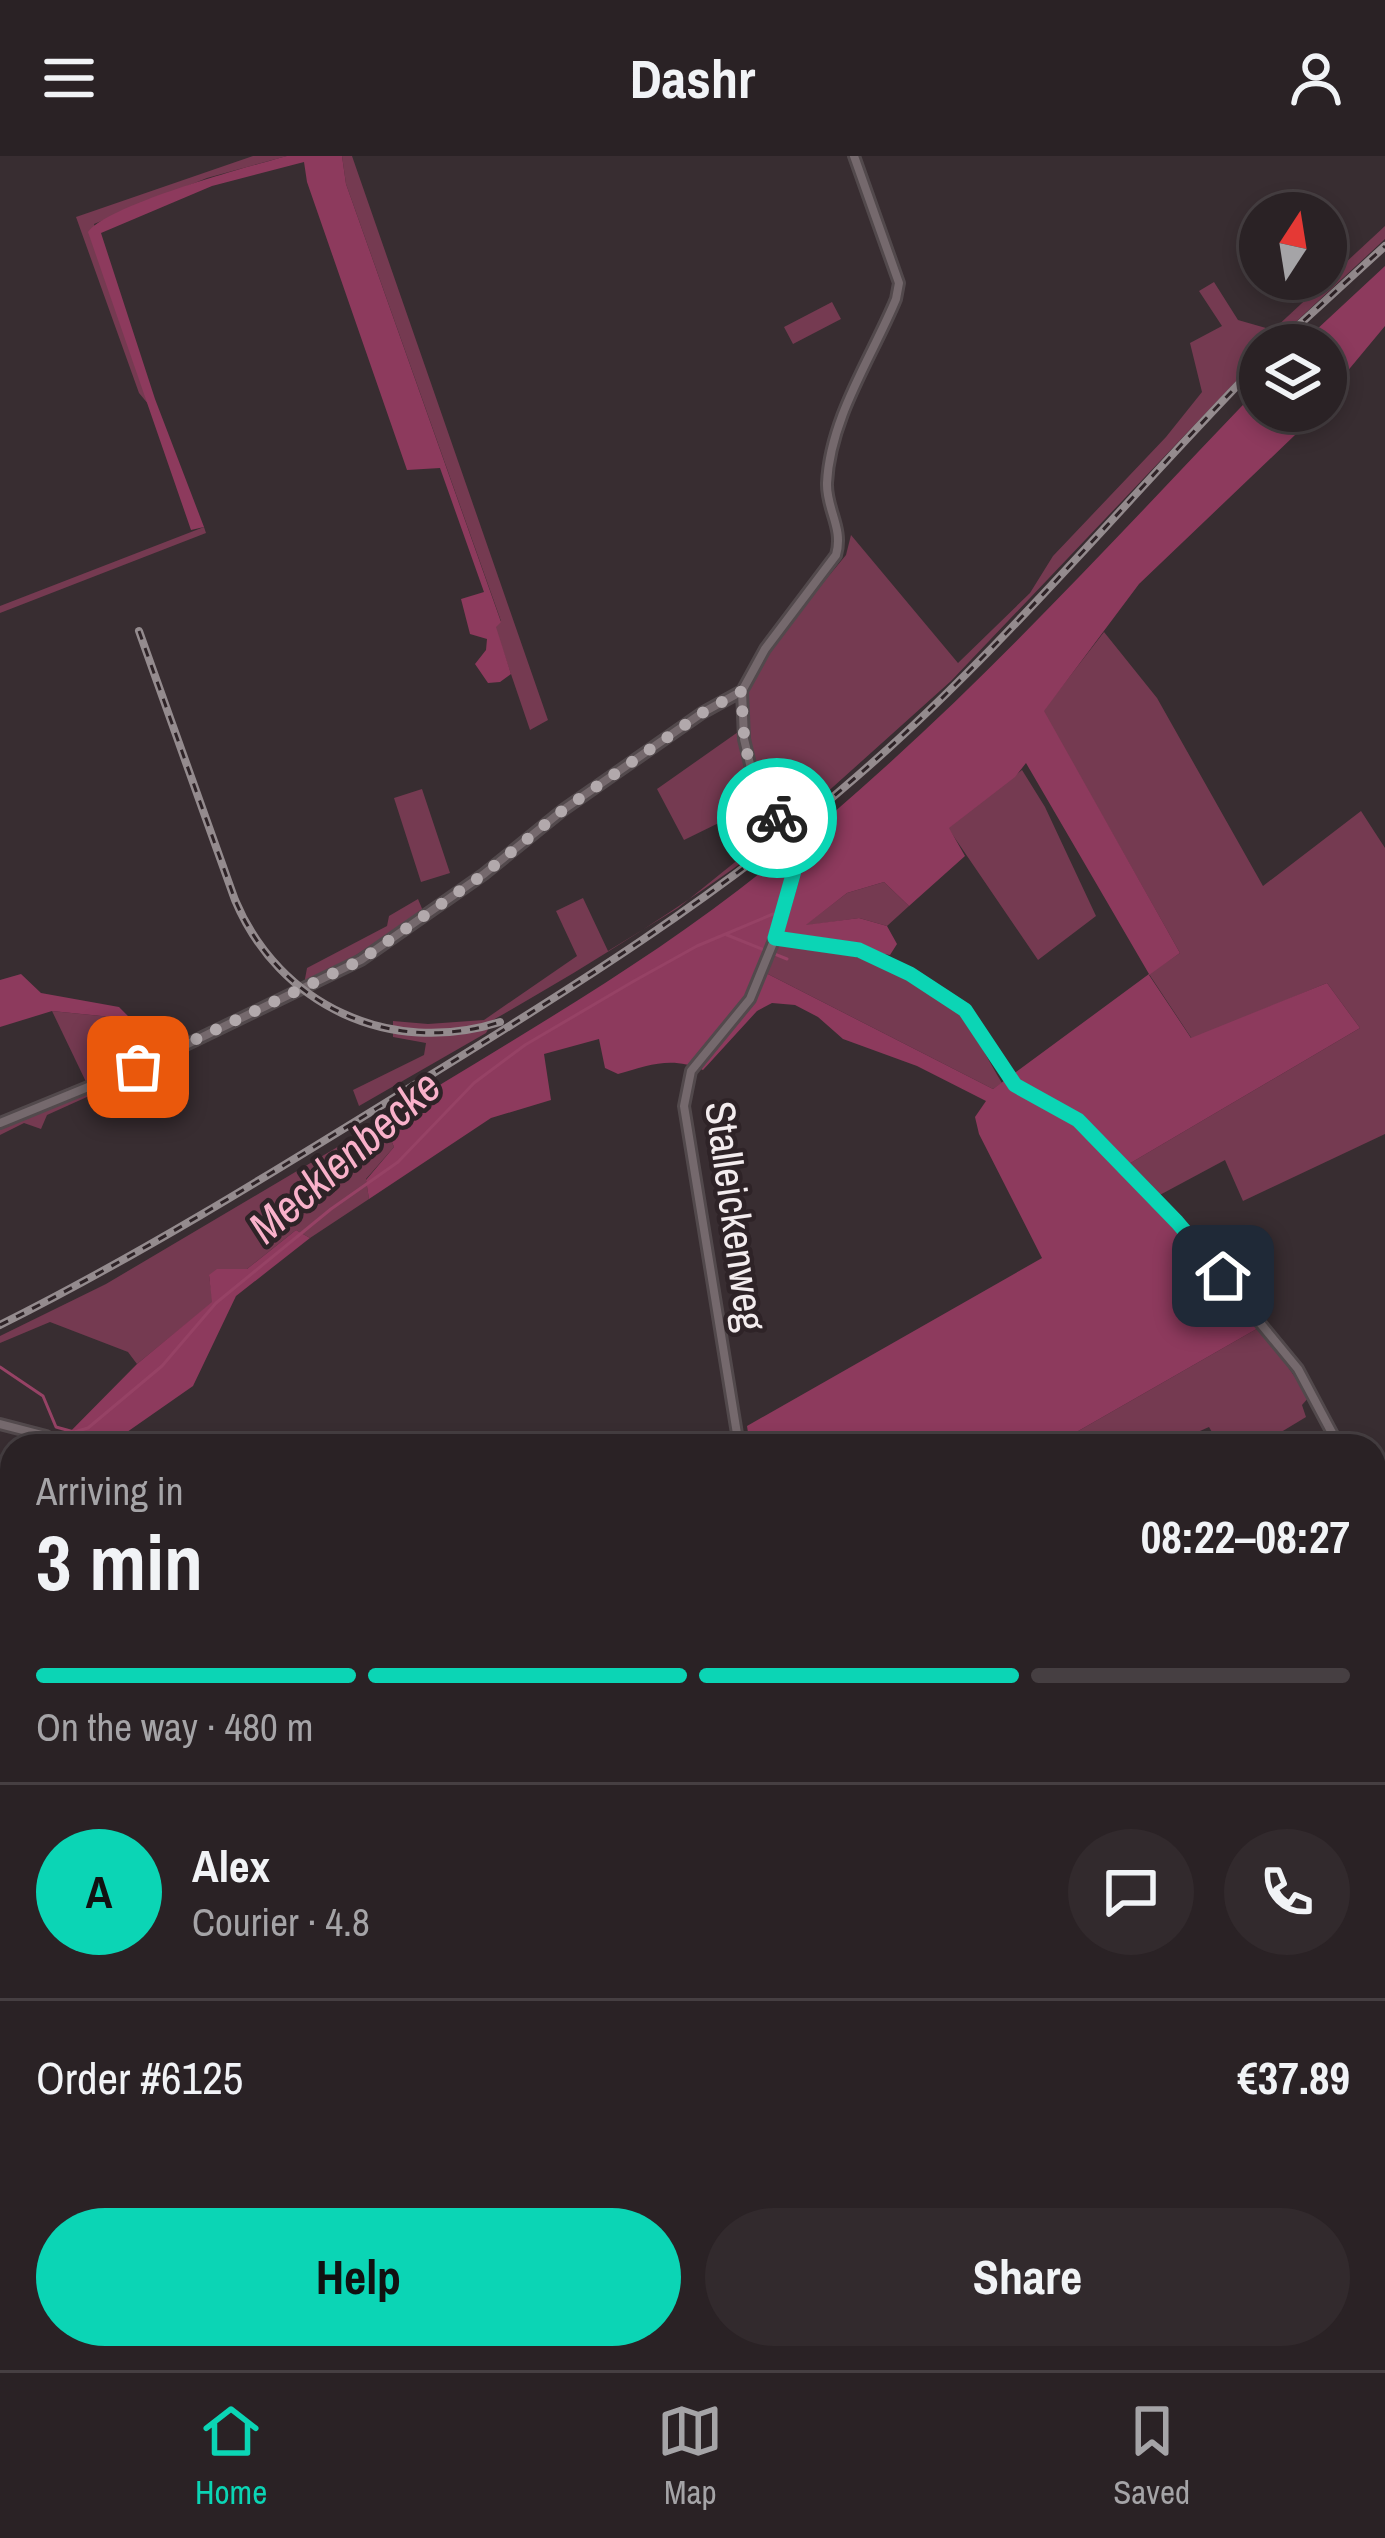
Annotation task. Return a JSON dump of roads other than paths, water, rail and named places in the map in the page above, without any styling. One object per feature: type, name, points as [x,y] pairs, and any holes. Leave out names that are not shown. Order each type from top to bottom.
[{"type":"street","points":[[0,1124],[171,1052],[361,960],[484,874],[563,810],[702,713],[742,691],[765,649],[836,555],[841,539],[829,501],[829,470],[844,413],[896,299],[899,283],[854,156]]},
{"type":"street","name":"Stalleickenweg","points":[[737,1434],[684,1106],[691,1071],[749,998],[773,942],[800,850],[754,785],[744,740],[742,691]]},
{"type":"street","points":[[773,942],[859,950],[910,974],[965,1010],[1015,1085],[1078,1120],[1192,1240],[1298,1369],[1333,1434]]},
{"type":"street","points":[[0,1424],[38,1434]]},
{"type":"waterway","name":"Mecklenbecke","points":[[0,1367],[43,1396],[56,1427],[74,1432],[88,1428],[162,1366],[216,1303],[331,1209],[398,1162],[474,1083],[525,1045],[634,981],[697,946],[773,914]]},
{"type":"waterway","points":[[727,935],[787,959]]},
{"type":"railway","points":[[1300,324],[1385,246]]},
{"type":"railway","points":[[0,1325],[159,1239],[365,1116],[587,977],[751,862],[855,778],[961,679],[1239,384]]},
{"type":"railway","points":[[139,631],[235,900],[255,937],[280,968],[309,994],[343,1014],[379,1026],[459,1031],[500,1022]]}]
